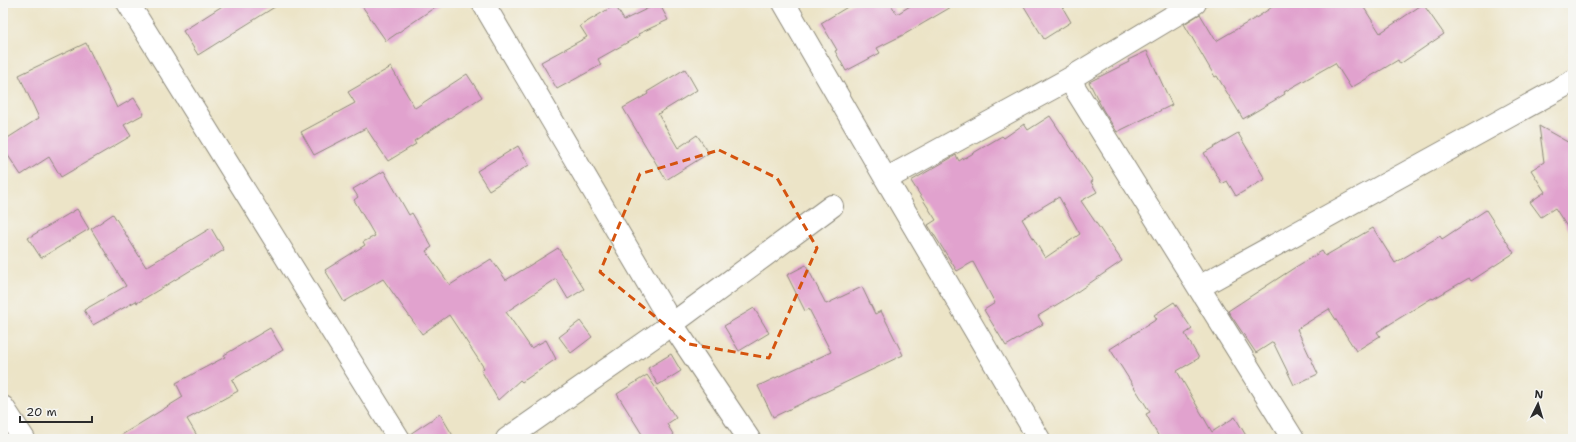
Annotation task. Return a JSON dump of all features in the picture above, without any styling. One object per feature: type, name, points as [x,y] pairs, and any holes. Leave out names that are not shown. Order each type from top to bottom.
[{"type":"street","points":[[128,3],[399,439]]},
{"type":"street","points":[[483,3],[672,324],[749,439]]},
{"type":"street","points":[[784,3],[1039,439]]},
{"type":"street","points":[[886,179],[1069,79],[1195,3]]},
{"type":"street","points":[[1069,79],[1293,439]]},
{"type":"street","points":[[1199,287],[1573,82]]},
{"type":"street","points":[[508,439],[672,324],[832,206]]},
{"type":"street","points":[[3,407],[22,438]]},
{"type":"highlighted area","points":[[719,150],[777,178],[817,248],[769,358],[689,344],[600,272],[640,174]]},
{"type":"building","points":[[227,3],[281,3],[198,55],[183,31]]},
{"type":"building","points":[[360,3],[441,3],[386,41]]},
{"type":"building","points":[[659,3],[668,20],[638,34],[639,36],[598,59],[601,65],[557,89],[541,62],[587,37],[580,26],[615,5],[624,20]]},
{"type":"building","points":[[854,3],[890,3],[897,14],[915,3],[958,3],[905,34],[877,48],[880,53],[846,71],[835,51],[837,50],[821,23]]},
{"type":"building","points":[[1022,3],[1060,3],[1071,22],[1044,39]]},
{"type":"building","points":[[1278,3],[1361,3],[1380,33],[1423,4],[1444,34],[1400,64],[1398,60],[1351,88],[1335,63],[1284,92],[1285,94],[1243,119],[1217,76],[1215,77],[1184,24],[1200,14],[1216,41]]},
{"type":"building","points":[[86,43],[117,108],[134,98],[144,114],[124,125],[131,136],[61,177],[49,157],[21,175],[3,148],[3,141],[39,118],[19,75]]},
{"type":"building","points":[[1147,51],[1172,105],[1117,132],[1103,110],[1089,82],[1129,62],[1128,60]]},
{"type":"building","points":[[391,67],[415,108],[467,74],[482,97],[414,141],[416,144],[388,161],[366,128],[314,155],[301,132],[355,103],[348,92]]},
{"type":"building","points":[[685,69],[697,90],[658,114],[678,148],[697,135],[709,153],[666,180],[623,108],[648,94],[647,92]]},
{"type":"building","points":[[1050,116],[1093,181],[1091,182],[1097,192],[1081,201],[1122,261],[1071,296],[1038,316],[1043,324],[1006,346],[984,310],[995,303],[973,262],[957,271],[928,225],[936,220],[911,181],[956,155],[959,161],[965,158],[1002,136],[1004,138],[1024,124],[1028,130]],"holes":[[[1059,197],[1080,234],[1045,258],[1022,219]]]},
{"type":"building","points":[[1539,126],[1573,145],[1573,236],[1555,208],[1541,217],[1530,202],[1545,192],[1531,170],[1544,162]]},
{"type":"building","points":[[1238,133],[1265,179],[1236,196],[1227,181],[1222,184],[1204,153]]},
{"type":"building","points":[[518,146],[529,165],[489,190],[477,171]]},
{"type":"building","points":[[384,171],[409,215],[412,213],[432,247],[426,251],[450,285],[491,259],[506,280],[558,248],[584,289],[568,299],[556,279],[506,312],[531,348],[546,340],[556,359],[522,382],[520,380],[498,400],[481,370],[484,368],[449,315],[422,334],[383,279],[344,302],[325,270],[365,245],[363,242],[375,236],[354,200],[358,197],[353,189]]},
{"type":"building","points":[[77,209],[89,229],[41,258],[28,238]]},
{"type":"building","points":[[1486,210],[1514,253],[1471,281],[1469,278],[1433,299],[1432,298],[1377,332],[1380,336],[1356,351],[1329,309],[1297,329],[1318,374],[1294,385],[1273,342],[1256,353],[1228,311],[1322,251],[1325,256],[1373,228],[1395,263],[1440,236],[1442,239]]},
{"type":"building","points":[[113,214],[146,267],[211,228],[224,250],[137,303],[136,301],[93,325],[84,310],[126,286],[91,229]]},
{"type":"building","points":[[806,265],[826,304],[862,287],[875,314],[881,311],[903,355],[773,417],[758,386],[831,352],[809,309],[805,311],[787,275]]},
{"type":"building","points":[[1174,302],[1192,329],[1185,334],[1199,358],[1177,371],[1212,432],[1235,417],[1248,439],[1160,439],[1146,414],[1150,412],[1110,349],[1157,319],[1154,315]]},
{"type":"building","points":[[754,308],[769,333],[739,351],[724,326]]},
{"type":"building","points":[[580,321],[592,337],[571,353],[559,337]]},
{"type":"building","points":[[270,328],[283,350],[232,380],[238,391],[187,419],[199,439],[115,439],[183,397],[176,383],[225,357],[224,355]]},
{"type":"building","points":[[671,354],[681,371],[658,385],[648,368]]},
{"type":"building","points":[[647,375],[676,418],[667,424],[676,439],[645,439],[617,394]]},
{"type":"building","points":[[440,414],[455,439],[411,439],[410,434]]}]
